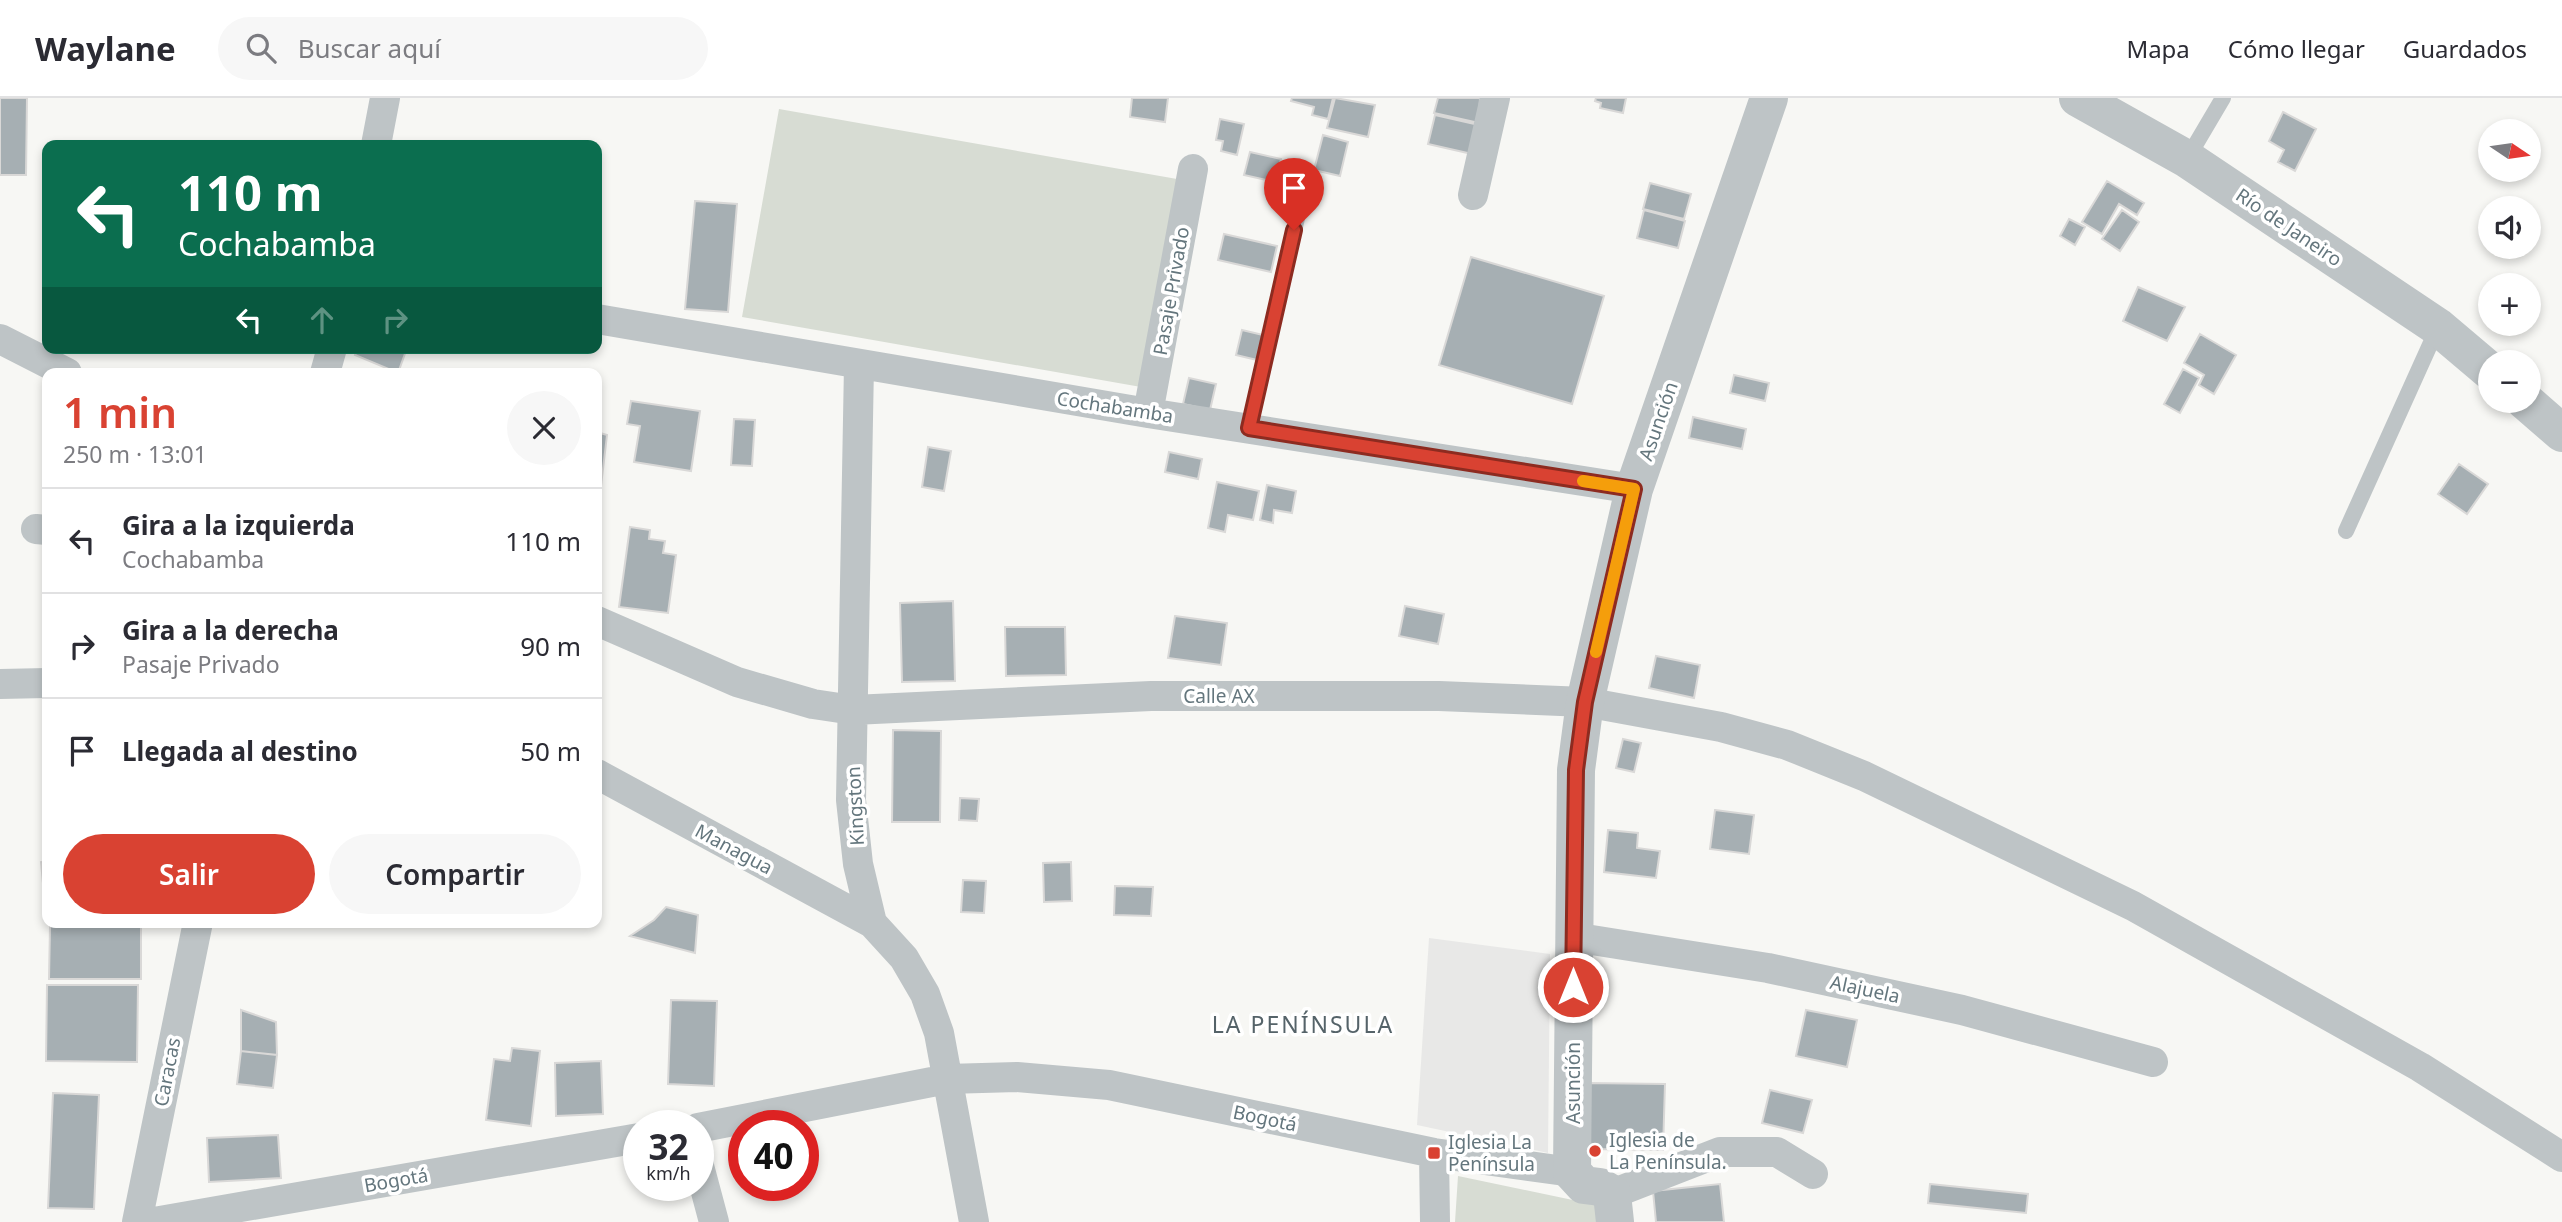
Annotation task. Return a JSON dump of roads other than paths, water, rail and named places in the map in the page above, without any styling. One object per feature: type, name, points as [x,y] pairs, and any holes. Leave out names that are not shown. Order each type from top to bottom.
[{"type":"street","points":[[377,140],[385,98]]},
{"type":"street","points":[[1473,195],[1495,98]]},
{"type":"street","name":"Asunción","points":[[1572,1172],[1576,770],[1585,702],[1634,489],[1769,98]]},
{"type":"street","name":"Río de Janeiro","points":[[2078,98],[2187,159],[2438,327],[2478,361]]},
{"type":"street","name":"Pasaje Privado","points":[[1148,413],[1193,169]]},
{"type":"street","name":"Cochabamba","points":[[602,320],[1148,413],[1634,489]]},
{"type":"street","points":[[0,339],[56,368]]},
{"type":"street","name":"Kingston","points":[[859,365],[851,800],[858,864],[872,923],[904,958],[925,994],[939,1033],[974,1222]]},
{"type":"street","points":[[2539,413],[2562,433]]},
{"type":"street","name":"Calle AX","points":[[602,623],[737,682],[813,704],[853,710],[1151,696],[1439,696],[1585,702],[1721,727],[1787,745],[1864,776],[2133,906],[2420,1067],[2562,1157]]},
{"type":"street","points":[[0,684],[42,683]]},
{"type":"street","name":"Managua","points":[[602,777],[872,923]]},
{"type":"street","name":"Caracas","points":[[137,1222],[197,928]]},
{"type":"street","name":"Alajuela","points":[[1573,937],[1768,968],[1949,1007],[2153,1062]]},
{"type":"street","name":"Bogotá","points":[[714,1125],[947,1079],[1017,1077],[1109,1085],[1434,1153],[1572,1172],[1584,1185],[1600,1187],[1614,1208],[1720,1152],[1777,1152],[1813,1174]]},
{"type":"street","name":"Bogotá","points":[[154,1222],[623,1142]]},
{"type":"street","points":[[1434,1153],[1435,1222]]},
{"type":"street","points":[[708,1201],[714,1222]]},
{"type":"lane","points":[[2187,159],[2223,98]]},
{"type":"lane","points":[[1249,428],[1300,205]]},
{"type":"lane","points":[[2346,531],[2438,327]]},
{"type":"place","name":"Iglesia de La Península.","points":[[1595,1151]]},
{"type":"place","name":"Iglesia La Península","points":[[1434,1153]]},
{"type":"district","name":"LA PENÍNSULA","points":[[1303,1025]]}]
